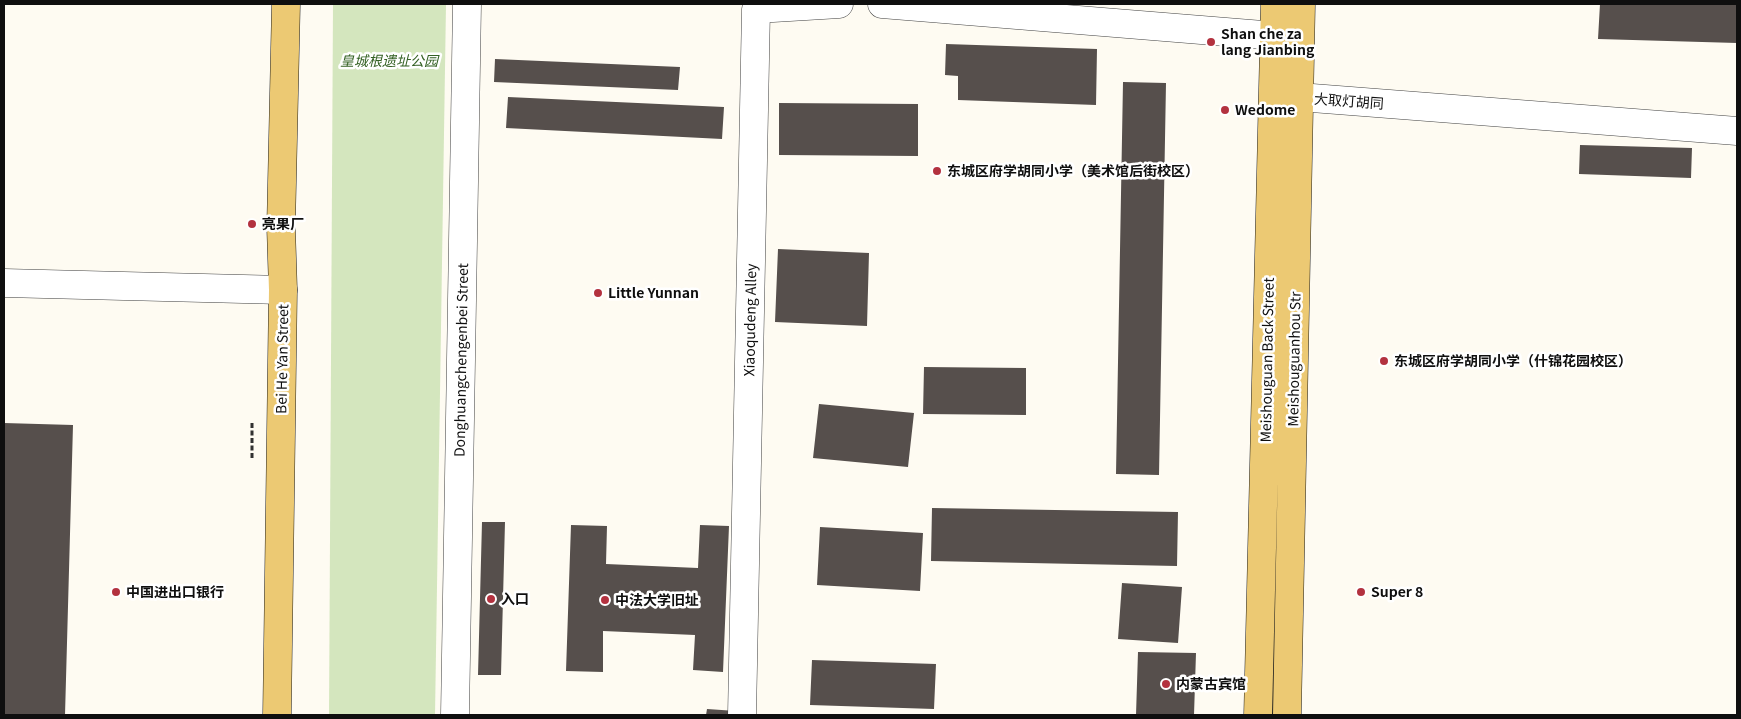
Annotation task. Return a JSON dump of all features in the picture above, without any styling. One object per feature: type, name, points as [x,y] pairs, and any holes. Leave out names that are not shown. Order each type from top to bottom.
[{"type":"main road","name":"Bei He Yan Street","points":[[277,715],[283,290],[281,227],[286,4]]},
{"type":"main road","name":"Meishouguan Back Street","points":[[1258,715],[1275,4]]},
{"type":"main road","name":"Meishouguanhou Str","points":[[1287,715],[1301,4]]},
{"type":"street","name":"Donghuangchengenbei Street","points":[[455,715],[466,4]]},
{"type":"street","name":"Xiaoqudeng Alley","points":[[742,715],[756,9],[839,4]]},
{"type":"street","points":[[882,4],[1275,36]]},
{"type":"street","name":"大取灯胡同","points":[[1275,36],[1299,97],[1737,131]]},
{"type":"street","points":[[4,283],[283,290]]},
{"type":"green space","name":"皇城根遗址公园","points":[[333,4],[446,4],[435,715],[329,715]]},
{"type":"building","points":[[1600,4],[1737,4],[1737,43],[1598,39]]},
{"type":"building","points":[[946,44],[1097,49],[1096,105],[958,100],[958,76],[945,75]]},
{"type":"building","points":[[495,59],[680,67],[678,90],[494,82]]},
{"type":"building","points":[[1123,82],[1166,83],[1159,475],[1116,474]]},
{"type":"building","points":[[508,97],[724,107],[722,139],[506,128]]},
{"type":"building","points":[[779,103],[918,104],[918,156],[779,155]]},
{"type":"building","points":[[1580,145],[1692,148],[1691,178],[1579,174]]},
{"type":"building","points":[[778,249],[869,253],[867,326],[775,322]]},
{"type":"building","points":[[924,367],[1026,368],[1026,415],[923,414]]},
{"type":"building","points":[[819,404],[914,413],[908,467],[813,458]]},
{"type":"building","points":[[4,423],[73,425],[65,715],[4,715]]},
{"type":"building","points":[[932,508],[1178,512],[1177,566],[931,561]]},
{"type":"building","name":"入口","points":[[482,522],[505,522],[501,675],[478,675]]},
{"type":"building","points":[[571,525],[607,526],[606,564],[698,568],[700,525],[729,526],[723,672],[693,670],[695,635],[603,631],[603,672],[566,671]]},
{"type":"building","points":[[820,527],[923,533],[920,591],[817,585]]},
{"type":"building","points":[[1122,583],[1182,587],[1178,643],[1118,639]]},
{"type":"building","name":"内蒙古宾馆","points":[[1138,652],[1196,653],[1194,715],[1136,715]]},
{"type":"building","points":[[812,660],[936,664],[934,709],[810,705]]},
{"type":"building","points":[[707,709],[736,711],[735,715],[706,715]]},
{"type":"place","name":"Shan che za lang Jianbing","points":[[1211,42]]},
{"type":"place","name":"Wedome","points":[[1225,110]]},
{"type":"place","name":"东城区府学胡同小学（美术馆后街校区）","points":[[937,171]]},
{"type":"place","name":"亮果厂","points":[[252,224]]},
{"type":"place","name":"Little Yunnan","points":[[598,293]]},
{"type":"place","name":"东城区府学胡同小学（什锦花园校区）","points":[[1384,361]]},
{"type":"place","name":"中国进出口银行","points":[[116,592]]},
{"type":"place","name":"Super 8","points":[[1361,592]]},
{"type":"place","name":"入口","points":[[491,599]]},
{"type":"place","name":"中法大学旧址","points":[[605,600]]},
{"type":"place","name":"内蒙古宾馆","points":[[1166,684]]}]
